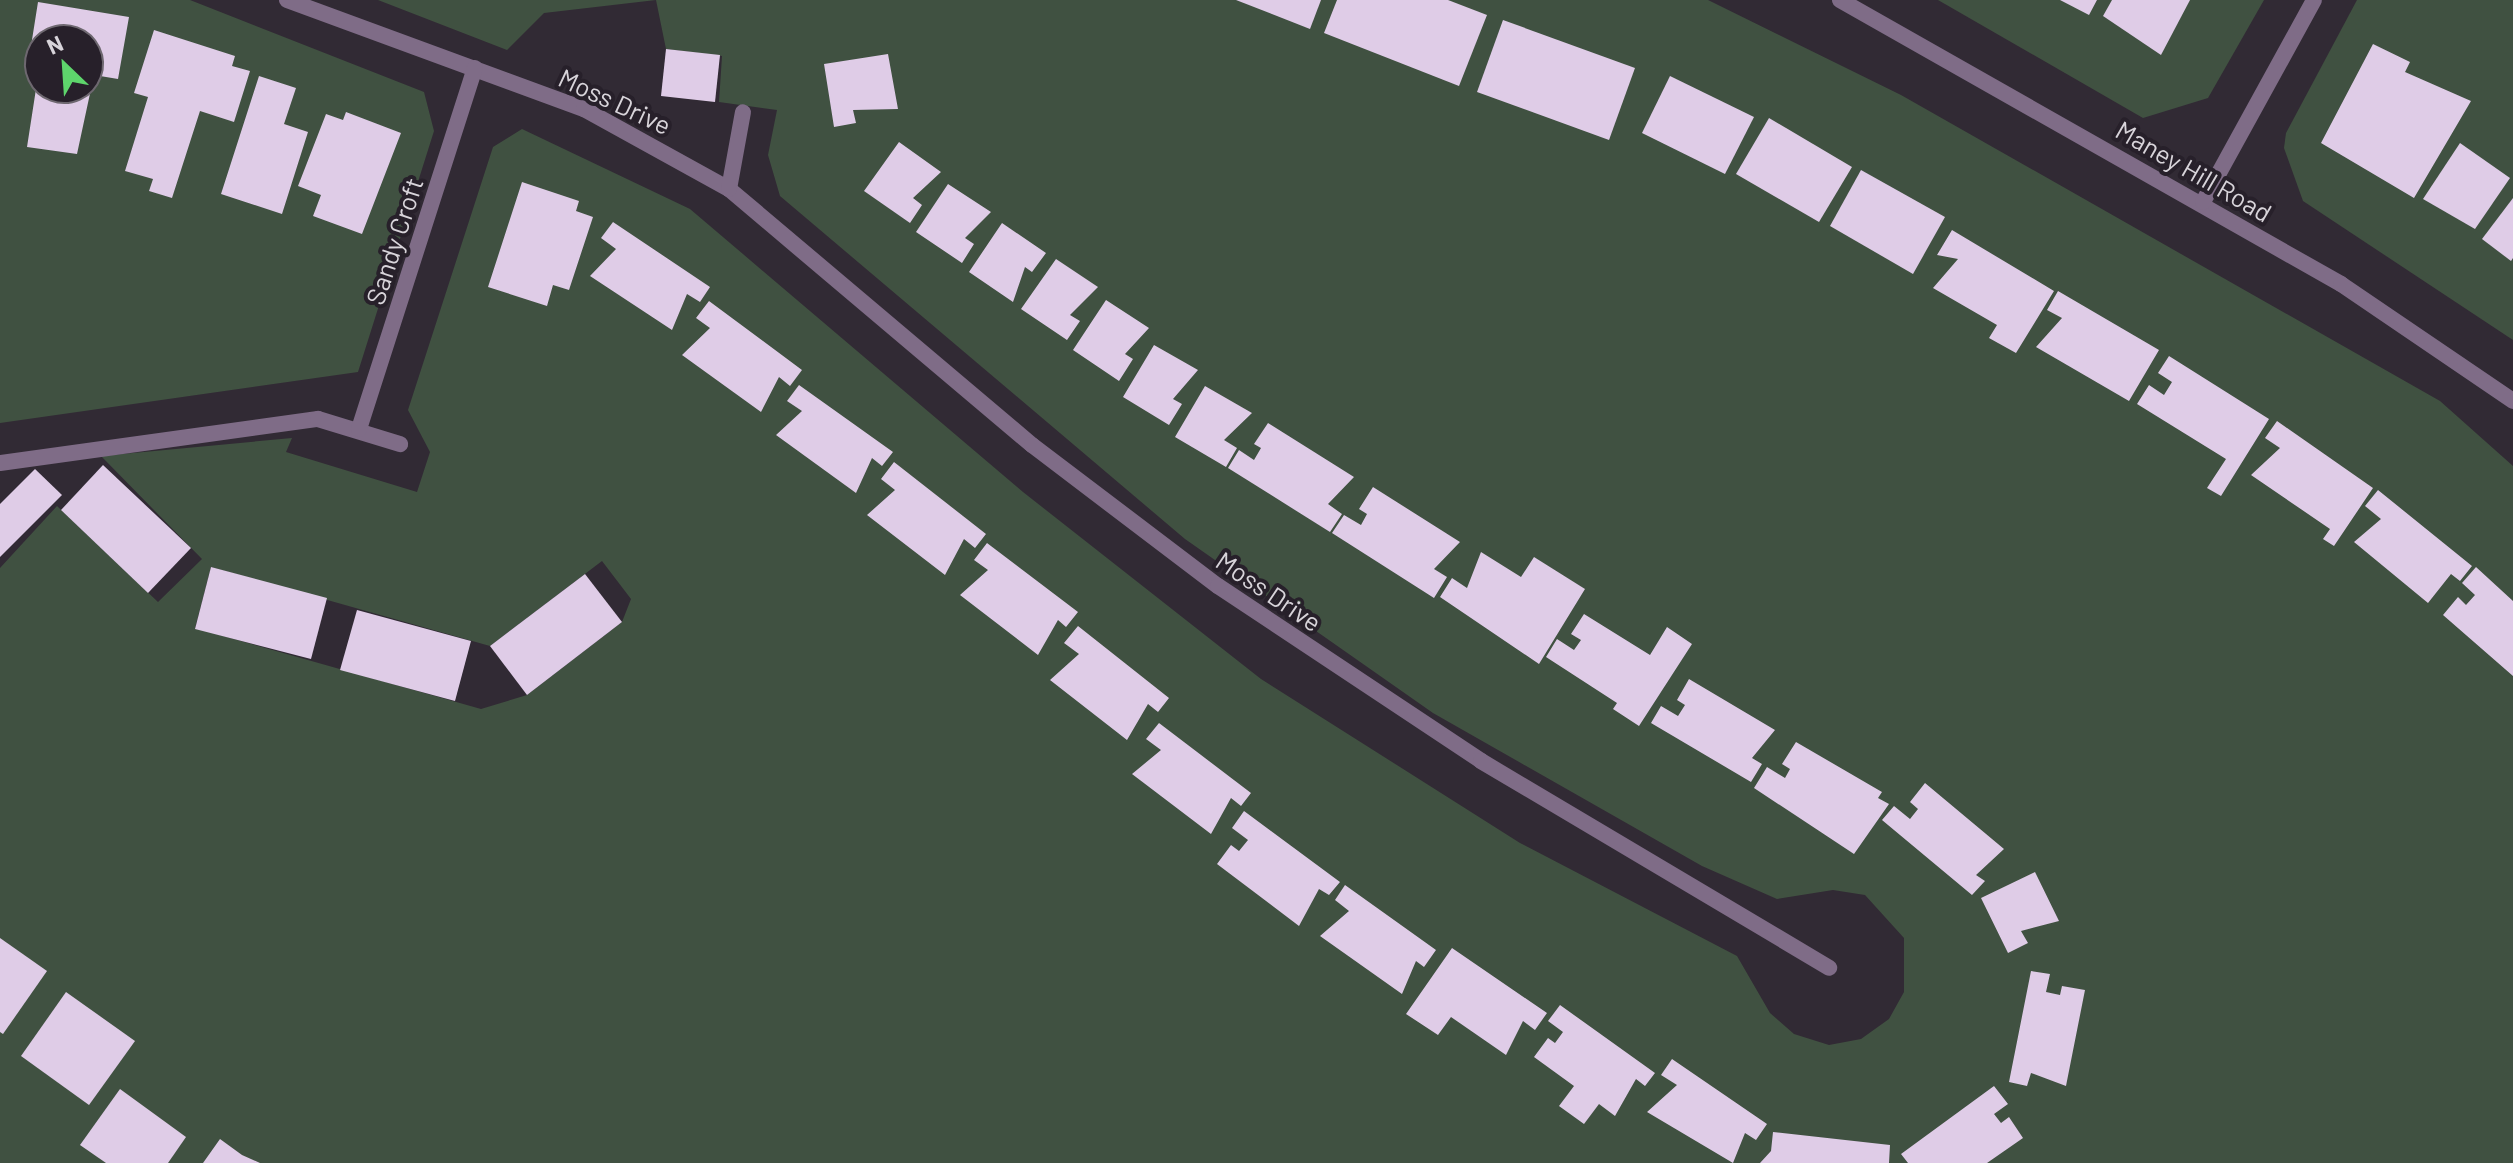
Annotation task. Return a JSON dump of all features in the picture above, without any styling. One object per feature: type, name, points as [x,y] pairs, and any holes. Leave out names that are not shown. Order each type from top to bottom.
[{"type":"street","points":[[287,0],[475,68]]},
{"type":"street","name":"Maney Hill Road","points":[[1840,0],[2203,202],[2473,367],[2513,401]]},
{"type":"street","points":[[2203,202],[2314,0]]},
{"type":"street","name":"Moss Drive","points":[[475,68],[584,109],[729,189],[1032,445],[1218,586],[1481,761],[1829,968]]},
{"type":"street","name":"Sandy Croft","points":[[359,429],[475,68]]},
{"type":"street","points":[[729,189],[743,112]]},
{"type":"street","points":[[0,463],[318,419],[400,444]]},
{"type":"green space","points":[[0,0],[190,0],[424,92],[434,131],[358,372],[0,423]]},
{"type":"green space","points":[[378,0],[656,0],[544,13],[507,50]]},
{"type":"green space","points":[[656,0],[1708,0],[1901,95],[2440,401],[2513,466],[2513,1163],[0,1163],[0,568],[57,506],[158,602],[202,559],[101,456],[292,438],[286,452],[417,492],[430,452],[408,410],[493,147],[522,129],[690,209],[1023,492],[1261,679],[1520,843],[1737,956],[1770,1013],[1794,1034],[1829,1045],[1861,1039],[1889,1019],[1904,992],[1904,938],[1865,895],[1833,890],[1777,899],[1702,866],[1433,713],[1185,539],[780,196],[768,155],[777,110],[719,102],[722,56],[666,49]],"holes":[[[602,561],[631,599],[622,622],[527,695],[481,709],[195,628],[211,567],[490,646]]]},
{"type":"green space","points":[[1938,0],[2264,0],[2208,98],[2143,118]]},
{"type":"green space","points":[[2357,0],[2513,0],[2513,340],[2303,201],[2284,148],[2286,133]]},
{"type":"building","points":[[1236,0],[1321,0],[1310,29]]},
{"type":"building","points":[[1337,0],[1448,0],[1487,15],[1459,86],[1324,33]]},
{"type":"building","points":[[2060,0],[2097,0],[2089,15]]},
{"type":"building","points":[[2112,0],[2190,0],[2161,55],[2103,16]]},
{"type":"building","points":[[38,2],[129,17],[118,79],[104,77],[104,24],[35,24]]},
{"type":"building","points":[[1503,20],[1635,68],[1609,140],[1477,92]]},
{"type":"building","points":[[154,30],[235,56],[232,66],[250,71],[234,122],[200,111],[172,198],[149,191],[153,179],[125,171],[148,97],[134,93]]},
{"type":"building","points":[[2373,44],[2410,62],[2405,72],[2471,101],[2414,198],[2321,143]]},
{"type":"building","points":[[666,49],[720,55],[715,102],[661,96]]},
{"type":"building","points":[[888,54],[898,109],[853,110],[856,123],[834,127],[824,64]]},
{"type":"building","points":[[259,76],[296,88],[284,124],[308,132],[282,214],[221,194]]},
{"type":"building","points":[[1670,76],[1754,117],[1725,174],[1642,133]]},
{"type":"building","points":[[34,104],[88,104],[77,154],[27,147]]},
{"type":"building","points":[[346,112],[401,133],[362,234],[313,216],[321,195],[298,186],[326,114],[343,120]]},
{"type":"building","points":[[1769,118],[1852,167],[1819,222],[1736,174]]},
{"type":"building","points":[[899,142],[941,172],[913,198],[922,205],[910,223],[864,191]]},
{"type":"building","points":[[2460,143],[2510,178],[2475,229],[2423,199]]},
{"type":"building","points":[[1861,170],[1945,217],[1913,274],[1830,226]]},
{"type":"building","points":[[522,182],[579,201],[576,211],[593,217],[569,290],[553,285],[547,306],[488,287]]},
{"type":"building","points":[[948,184],[991,212],[965,238],[974,244],[962,263],[916,232]]},
{"type":"building","points":[[2513,198],[2513,258],[2511,261],[2482,239]]},
{"type":"building","points":[[613,222],[710,287],[700,302],[687,294],[672,330],[590,276],[616,249],[601,238]]},
{"type":"building","points":[[1002,223],[1046,253],[1032,272],[1025,267],[1013,302],[969,272]]},
{"type":"building","points":[[1952,230],[2054,291],[2016,353],[1989,338],[1997,325],[1933,288],[1958,259],[1937,255]]},
{"type":"building","points":[[1056,259],[1098,287],[1070,315],[1080,321],[1067,340],[1021,309]]},
{"type":"building","points":[[2058,291],[2159,350],[2129,401],[2036,347],[2062,318],[2047,310]]},
{"type":"building","points":[[1106,300],[1149,328],[1125,354],[1133,359],[1119,381],[1073,350]]},
{"type":"building","points":[[709,301],[802,370],[790,386],[779,377],[761,412],[682,355],[710,328],[696,318]]},
{"type":"building","points":[[1154,345],[1198,370],[1173,399],[1182,404],[1169,425],[1123,397]]},
{"type":"building","points":[[2169,356],[2269,419],[2221,496],[2207,488],[2226,459],[2137,404],[2149,385],[2164,395],[2172,382],[2158,373]]},
{"type":"building","points":[[799,385],[893,452],[882,466],[872,458],[856,493],[776,435],[802,411],[787,401]]},
{"type":"building","points":[[1205,386],[1252,413],[1224,440],[1237,448],[1226,467],[1175,437]]},
{"type":"building","points":[[2277,421],[2373,488],[2334,546],[2323,539],[2330,529],[2251,475],[2280,448],[2265,438]]},
{"type":"building","points":[[1268,423],[1354,477],[1328,504],[1342,514],[1330,532],[1228,468],[1239,450],[1254,460],[1261,448],[1254,444]]},
{"type":"building","points":[[894,462],[986,534],[975,548],[964,539],[945,575],[867,515],[895,490],[881,479]]},
{"type":"building","points":[[103,465],[191,548],[148,593],[61,510]]},
{"type":"building","points":[[35,469],[62,495],[0,557],[0,504]]},
{"type":"building","points":[[1373,487],[1460,542],[1434,569],[1447,577],[1434,598],[1332,533],[1344,515],[1361,525],[1367,514],[1359,509]]},
{"type":"building","points":[[2378,490],[2472,566],[2460,581],[2451,574],[2428,603],[2354,542],[2381,519],[2365,506]]},
{"type":"building","points":[[987,543],[1078,612],[1066,627],[1058,620],[1038,655],[960,595],[988,570],[974,560]]},
{"type":"building","points":[[1481,552],[1521,577],[1534,557],[1585,589],[1539,664],[1440,597],[1452,578],[1467,588]]},
{"type":"building","points":[[211,567],[327,598],[311,659],[195,629]]},
{"type":"building","points":[[2476,567],[2513,601],[2513,676],[2443,615],[2458,597],[2466,605],[2475,595],[2462,583]]},
{"type":"building","points":[[585,574],[622,622],[527,695],[490,646]]},
{"type":"building","points":[[357,610],[471,641],[455,701],[340,670]]},
{"type":"building","points":[[1584,614],[1650,655],[1667,627],[1692,644],[1639,726],[1613,709],[1617,703],[1546,657],[1557,639],[1574,650],[1581,640],[1571,634]]},
{"type":"building","points":[[1078,626],[1169,698],[1158,712],[1148,704],[1127,740],[1050,680],[1079,654],[1064,643]]},
{"type":"building","points":[[1689,679],[1775,730],[1752,758],[1762,764],[1751,782],[1651,723],[1661,706],[1678,716],[1685,705],[1677,700]]},
{"type":"building","points":[[1159,723],[1251,793],[1241,806],[1231,798],[1211,834],[1132,774],[1161,750],[1146,739]]},
{"type":"building","points":[[1796,742],[1882,792],[1878,798],[1889,804],[1854,854],[1754,788],[1767,767],[1785,778],[1790,769],[1782,764]]},
{"type":"building","points":[[1925,783],[2004,849],[1976,875],[1985,881],[1972,895],[1882,820],[1894,806],[1910,819],[1918,809],[1910,802]]},
{"type":"building","points":[[1244,811],[1340,882],[1329,895],[1319,889],[1299,926],[1217,864],[1231,845],[1239,851],[1248,840],[1232,828]]},
{"type":"building","points":[[2035,872],[2059,921],[2021,931],[2028,943],[2008,953],[1981,898]]},
{"type":"building","points":[[1345,885],[1436,950],[1424,967],[1416,961],[1402,994],[1320,936],[1349,911],[1335,900]]},
{"type":"building","points":[[0,938],[47,971],[3,1034],[0,1032]]},
{"type":"building","points":[[1452,948],[1547,1013],[1535,1030],[1523,1021],[1506,1055],[1451,1017],[1438,1035],[1406,1014]]},
{"type":"building","points":[[2031,971],[2050,974],[2046,992],[2060,995],[2062,986],[2085,990],[2066,1086],[2031,1073],[2027,1086],[2009,1082]]},
{"type":"building","points":[[66,992],[135,1041],[89,1105],[21,1056]]},
{"type":"building","points":[[1560,1005],[1655,1073],[1645,1086],[1636,1079],[1615,1116],[1599,1104],[1584,1124],[1559,1106],[1574,1086],[1534,1057],[1548,1038],[1555,1043],[1563,1032],[1548,1021]]},
{"type":"building","points":[[1672,1059],[1767,1124],[1756,1140],[1745,1133],[1733,1163],[1647,1112],[1677,1085],[1661,1075]]},
{"type":"building","points":[[1994,1086],[2008,1104],[1994,1114],[2001,1123],[2009,1117],[2023,1138],[1987,1163],[1908,1163],[1901,1154]]},
{"type":"building","points":[[120,1089],[186,1137],[168,1163],[106,1163],[80,1145]]},
{"type":"building","points":[[1773,1132],[1890,1145],[1889,1163],[1760,1163],[1771,1151]]},
{"type":"building","points":[[220,1139],[242,1155],[260,1163],[203,1163]]}]
